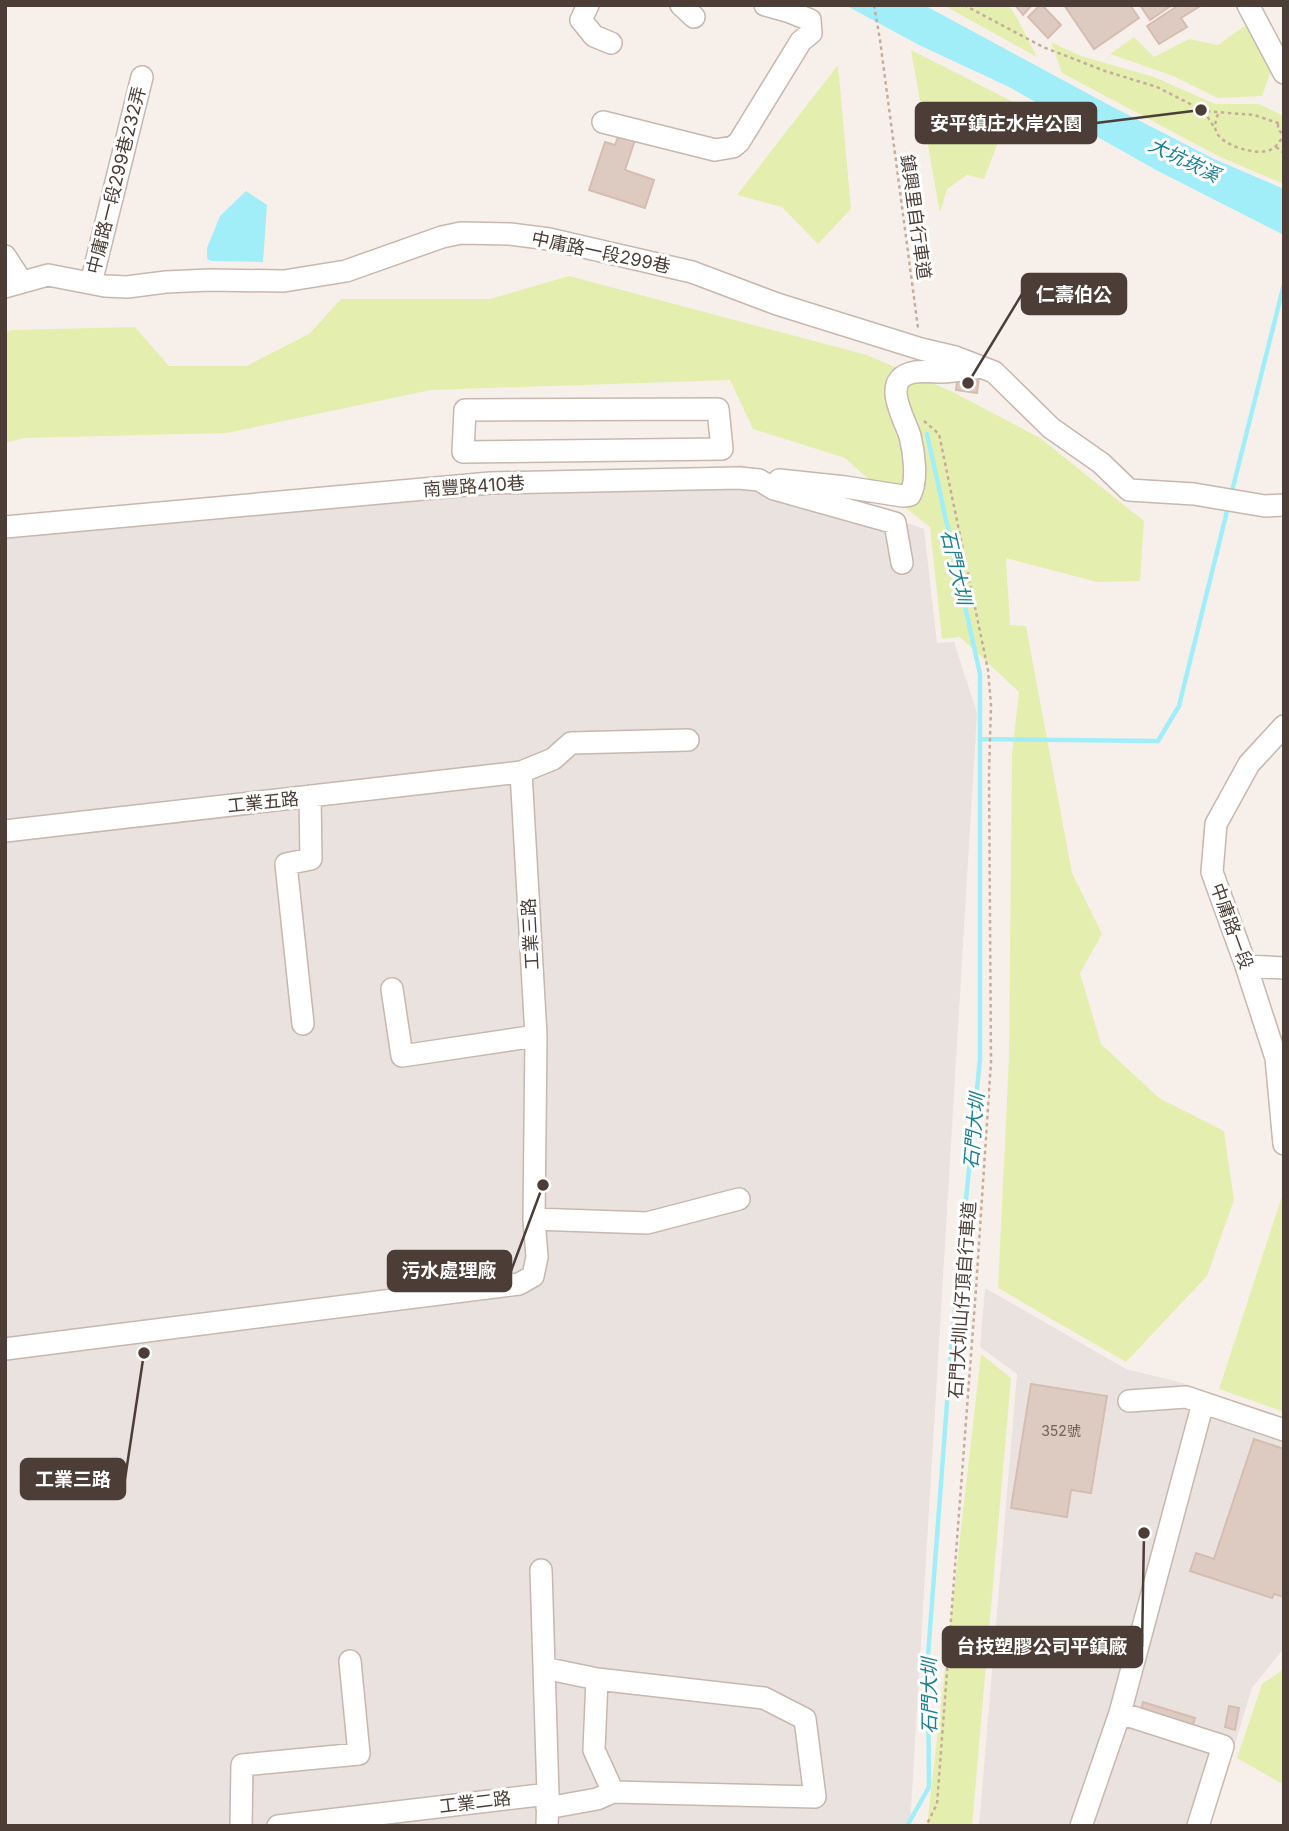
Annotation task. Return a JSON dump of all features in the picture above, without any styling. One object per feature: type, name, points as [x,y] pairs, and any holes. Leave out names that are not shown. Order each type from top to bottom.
[{"type":"street","points":[[588,5],[581,20],[594,36],[611,43]]},
{"type":"street","points":[[603,122],[715,150],[733,147],[739,142],[801,41],[811,33],[810,20],[765,5]]},
{"type":"street","points":[[1248,5],[1284,74]]},
{"type":"street","name":"中庸路一段299巷232弄","points":[[90,283],[142,77]]},
{"type":"street","name":"中庸路一段299巷","points":[[13,284],[48,275],[105,286],[127,287],[166,282],[284,281],[346,271],[442,237],[461,233],[510,234],[549,239],[692,272],[777,304],[982,366],[994,372],[1051,428],[1101,463],[1129,490],[1194,494],[1265,506],[1284,505]]},
{"type":"street","points":[[5,256],[13,284]]},
{"type":"street","points":[[759,480],[910,495],[914,489],[915,457],[895,388],[903,377],[914,372],[951,372],[982,366]]},
{"type":"street","points":[[465,410],[718,410],[722,449],[658,451],[463,452],[465,410]]},
{"type":"street","points":[[658,451],[659,480]]},
{"type":"street","name":"南豐路410巷","points":[[5,527],[490,483],[739,478],[759,480],[774,489],[895,523],[902,563]]},
{"type":"street","name":"中庸路一段","points":[[1284,726],[1249,764],[1216,824],[1212,872],[1276,1058],[1284,1144]]},
{"type":"street","name":"工業五路","points":[[5,831],[521,772],[554,759],[571,743],[688,740]]},
{"type":"street","name":"工業三路","points":[[5,1349],[519,1284],[533,1276],[537,1257],[534,1219],[536,1036],[521,772]]},
{"type":"street","points":[[303,1024],[286,864],[311,859],[310,796]]},
{"type":"street","points":[[1246,966],[1284,968]]},
{"type":"street","points":[[392,989],[402,1056],[536,1036]]},
{"type":"street","points":[[534,1219],[647,1223],[739,1199]]},
{"type":"street","points":[[1129,1401],[1186,1397],[1284,1430]]},
{"type":"street","points":[[1082,1826],[1120,1713],[1203,1403]]},
{"type":"street","points":[[541,1570],[548,1809]]},
{"type":"street","points":[[241,1826],[242,1765],[359,1754],[350,1661]]},
{"type":"street","points":[[544,1668],[597,1678],[594,1750],[613,1792]]},
{"type":"street","name":"工業二路","points":[[278,1826],[548,1809],[597,1799],[613,1792],[815,1797],[805,1719],[764,1698],[597,1678]]},
{"type":"street","points":[[1120,1713],[1223,1746],[1198,1826]]},
{"type":"path","name":"鎮興里自行車道","points":[[874,5],[921,349]]},
{"type":"path","points":[[964,5],[1043,47],[1105,71],[1157,87],[1204,111],[1254,115],[1284,125]]},
{"type":"path","points":[[1204,111],[1220,138],[1244,150],[1263,152],[1276,147],[1284,136],[1278,129],[1278,124]]},
{"type":"path","points":[[1215,130],[1218,113]]},
{"type":"path","points":[[1276,147],[1284,153]]},
{"type":"path","name":"石門大圳山仔頂自行車道","points":[[900,411],[910,412],[928,423],[939,434],[988,670],[991,705],[991,1062],[937,1804],[926,1826]]},
{"type":"shaded area","points":[[742,465],[924,529],[937,643],[954,642],[977,713],[910,1826],[5,1826],[5,526],[447,481]]},
{"type":"shaded area","points":[[985,1288],[1126,1369],[1183,1383],[1284,1418],[1284,1648],[1252,1688],[1210,1826],[979,1826],[1017,1374],[980,1347]]},
{"type":"green space","points":[[943,5],[1008,5],[1037,57]]},
{"type":"green space","points":[[1247,24],[1272,68],[1262,96],[1218,98],[1173,76],[1110,54],[1134,37],[1154,57],[1189,39],[1218,45]]},
{"type":"green space","points":[[1051,42],[1081,56],[1154,77],[1215,104],[1259,104],[1284,116],[1284,184],[1222,158],[1062,73]]},
{"type":"green space","points":[[911,50],[1055,123],[1047,142],[1007,119],[984,179],[967,175],[947,189],[940,213]]},
{"type":"green space","points":[[838,65],[851,209],[818,244],[782,207],[737,195]]},
{"type":"green space","points":[[569,276],[867,355],[953,392],[1040,438],[1144,521],[1140,581],[1097,582],[1006,558],[1010,625],[1026,626],[1072,873],[1102,934],[1080,973],[1101,1044],[1159,1098],[1224,1131],[1234,1200],[1207,1276],[1126,1362],[998,1288],[1009,1058],[1012,754],[1019,692],[960,637],[942,639],[930,527],[845,458],[753,429],[730,380],[431,390],[227,433],[24,438],[5,443],[5,333],[11,330],[135,327],[169,366],[246,366],[309,334],[341,299],[490,299]]},
{"type":"green space","points":[[1284,1190],[1284,1412],[1219,1389]]},
{"type":"green space","points":[[981,1354],[1011,1378],[972,1826],[927,1826]]},
{"type":"green space","points":[[1284,1669],[1284,1785],[1237,1758],[1262,1684]]},
{"type":"water","name":"大坑崁溪","points":[[845,5],[924,5],[1214,159],[1284,189],[1284,235],[1156,170],[1009,87],[919,45]]},
{"type":"water","points":[[246,191],[267,205],[263,262],[207,259],[207,248],[220,216]]},
{"type":"building","points":[[1015,5],[1032,5],[1023,15]]},
{"type":"building","points":[[1040,5],[1061,25],[1048,38],[1028,17]]},
{"type":"building","points":[[1064,5],[1130,5],[1139,18],[1094,49]]},
{"type":"building","points":[[1140,5],[1172,5],[1150,20]]},
{"type":"building","points":[[1179,5],[1202,5],[1181,18],[1187,27],[1159,44],[1147,26]]},
{"type":"building","points":[[620,132],[636,137],[625,170],[654,180],[645,208],[589,190],[605,142],[615,145]]},
{"type":"building","points":[[958,373],[979,376],[977,393],[956,390]]},
{"type":"building","points":[[1031,1384],[1107,1396],[1091,1493],[1071,1490],[1067,1517],[1011,1508]]},
{"type":"building","points":[[1254,1439],[1284,1449],[1284,1597],[1274,1594],[1272,1598],[1190,1571],[1196,1553],[1214,1559]]},
{"type":"building","points":[[1143,1702],[1195,1718],[1192,1729],[1140,1714]]},
{"type":"building","points":[[1229,1706],[1239,1708],[1235,1730],[1225,1727]]},
{"type":"waterway","points":[[1231,495],[1284,284]]},
{"type":"waterway","name":"石門大圳","points":[[907,1826],[929,1787],[928,1656],[951,1350],[980,1059],[980,674],[927,434]]},
{"type":"waterway","points":[[981,739],[1158,741],[1179,706],[1228,507]]},
{"type":"place","name":"安平鎮庄水岸公園","points":[[1201,110]]},
{"type":"place","name":"仁壽伯公","points":[[968,383]]},
{"type":"place","name":"污水處理廠","points":[[543,1185]]},
{"type":"place","name":"工業三路","points":[[144,1353]]},
{"type":"place","name":"台技塑膠公司平鎮廠","points":[[1144,1533]]}]
